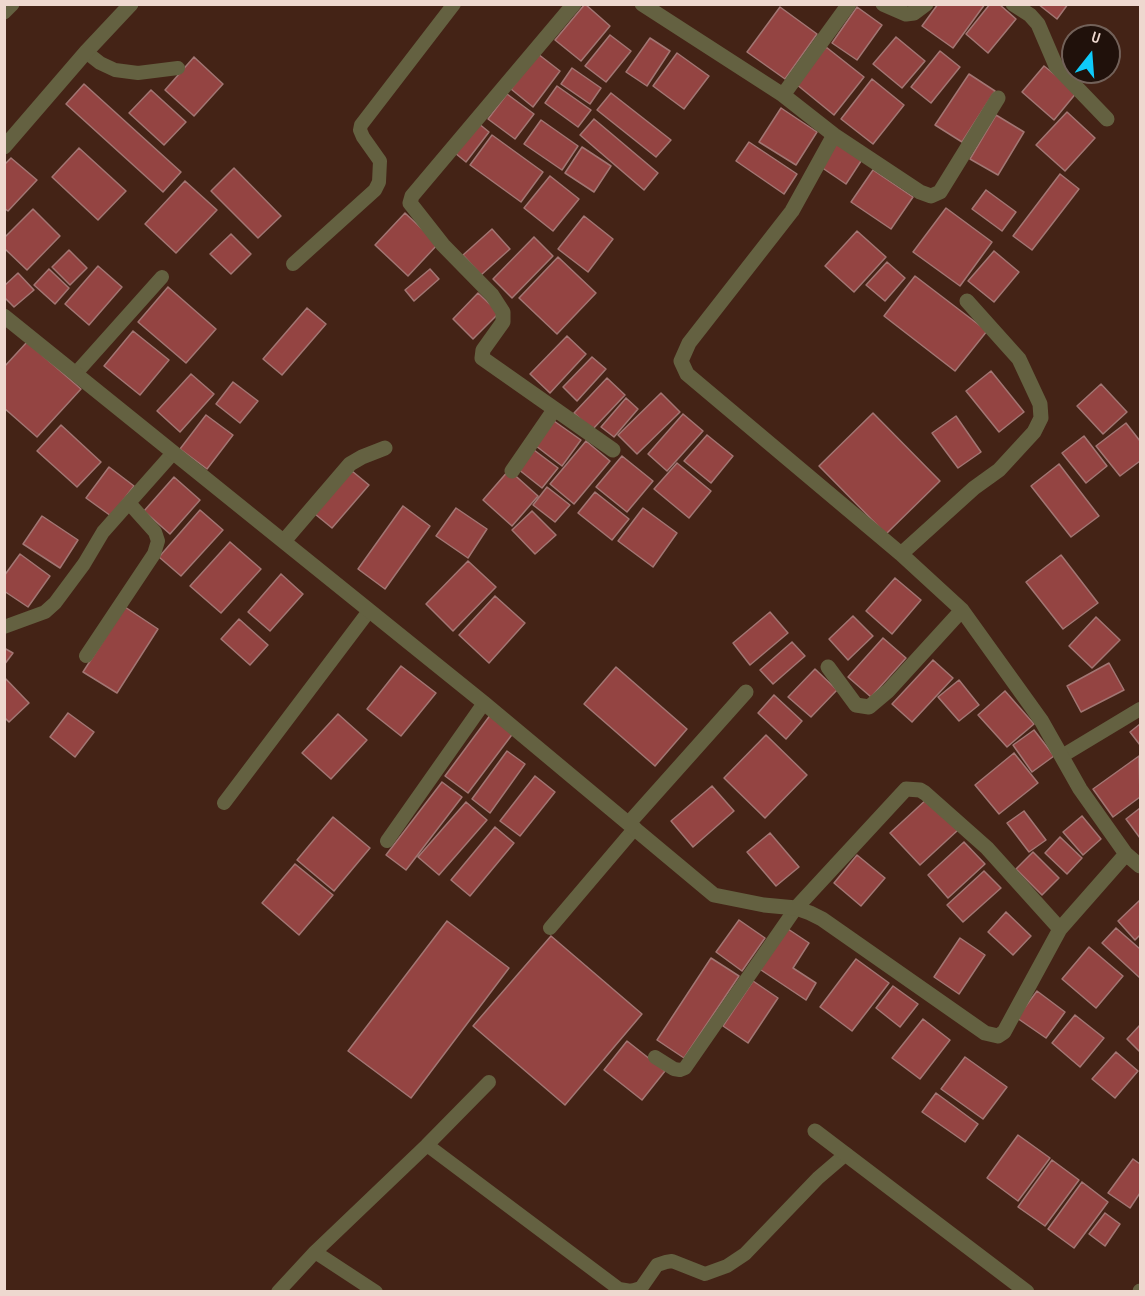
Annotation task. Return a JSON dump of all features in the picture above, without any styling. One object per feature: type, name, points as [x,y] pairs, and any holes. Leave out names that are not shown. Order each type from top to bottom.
[{"type":"street","points":[[4,12],[12,4]]},
{"type":"street","points":[[4,147],[131,4]]},
{"type":"street","points":[[574,4],[417,191],[410,203],[443,245],[492,295],[503,312],[503,322],[483,350],[482,358],[613,450]]},
{"type":"street","points":[[642,4],[783,95],[834,135],[920,192],[931,196],[940,192],[998,98]]},
{"type":"street","points":[[783,95],[849,4]]},
{"type":"street","points":[[883,4],[906,14],[914,13],[927,4]]},
{"type":"street","points":[[1013,4],[1030,15],[1038,24],[1056,66],[1107,119]]},
{"type":"street","points":[[834,135],[792,211],[689,343],[681,361],[687,374],[902,554],[962,610],[1041,720],[1080,789],[1126,854],[1140,866]]},
{"type":"street","points":[[902,554],[974,488],[999,470],[1034,432],[1041,418],[1040,404],[1019,359],[967,301]]},
{"type":"street","points":[[4,316],[77,372],[173,453],[484,703],[714,895],[764,905],[796,908],[822,919],[985,1033],[998,1036],[1004,1032],[1060,929],[1126,854]]},
{"type":"street","points":[[512,471],[554,410]]},
{"type":"street","points":[[284,541],[350,464],[385,448]]},
{"type":"street","points":[[828,667],[856,705],[868,707],[888,691],[962,610]]},
{"type":"street","points":[[632,826],[746,692]]},
{"type":"street","points":[[796,908],[902,792],[911,789],[925,793],[987,848],[1060,929]]},
{"type":"street","points":[[815,1131],[1027,1292]]},
{"type":"lane","points":[[293,264],[375,190],[379,182],[380,160],[363,137],[360,130],[361,125],[454,4]]},
{"type":"lane","points":[[86,52],[100,63],[115,70],[138,73],[178,68]]},
{"type":"lane","points":[[77,372],[162,278]]},
{"type":"lane","points":[[4,627],[45,612],[55,603],[84,564],[103,532],[173,453]]},
{"type":"lane","points":[[86,656],[154,554],[158,541],[156,532],[129,503]]},
{"type":"lane","points":[[224,803],[369,611]]},
{"type":"lane","points":[[387,841],[484,703]]},
{"type":"lane","points":[[1062,756],[1140,709]]},
{"type":"lane","points":[[550,928],[632,826]]},
{"type":"lane","points":[[655,1057],[674,1069],[685,1068],[796,908]]},
{"type":"lane","points":[[278,1292],[315,1252],[489,1082]]},
{"type":"lane","points":[[427,1145],[619,1289],[632,1291],[641,1288],[657,1265],[666,1262],[672,1261],[705,1274],[728,1266],[745,1254],[818,1178],[846,1154]]},
{"type":"lane","points":[[315,1252],[376,1292]]},
{"type":"building","points":[[585,4],[610,26],[581,61],[555,40]]},
{"type":"building","points":[[938,4],[985,4],[953,48],[922,26]]},
{"type":"building","points":[[990,4],[999,4],[1016,19],[988,53],[966,34]]},
{"type":"building","points":[[1038,4],[1068,4],[1057,19]]},
{"type":"building","points":[[780,7],[817,34],[785,79],[747,52]]},
{"type":"building","points":[[857,7],[882,25],[857,60],[832,43]]},
{"type":"building","points":[[610,35],[631,51],[606,82],[585,66]]},
{"type":"building","points":[[896,37],[925,61],[902,88],[873,64]]},
{"type":"building","points":[[650,38],[670,51],[647,86],[626,72]]},
{"type":"building","points":[[826,47],[864,77],[834,115],[796,84]]},
{"type":"building","points":[[940,51],[960,67],[931,103],[911,87]]},
{"type":"building","points":[[677,53],[709,76],[684,109],[653,86]]},
{"type":"building","points":[[538,54],[560,71],[533,107],[511,89]]},
{"type":"building","points":[[194,57],[223,84],[194,116],[165,90]]},
{"type":"building","points":[[1044,66],[1061,79],[1061,84],[1067,84],[1077,92],[1054,120],[1022,92]]},
{"type":"building","points":[[572,68],[601,88],[590,104],[561,84]]},
{"type":"building","points":[[969,74],[995,91],[962,142],[935,125]]},
{"type":"building","points":[[872,79],[904,105],[873,144],[841,119]]},
{"type":"building","points":[[84,84],[181,172],[163,192],[66,104]]},
{"type":"building","points":[[557,86],[591,110],[578,127],[545,103]]},
{"type":"building","points":[[151,90],[186,122],[164,145],[129,113]]},
{"type":"building","points":[[611,93],[671,140],[656,157],[597,110]]},
{"type":"building","points":[[507,94],[534,114],[515,139],[488,119]]},
{"type":"building","points":[[781,108],[817,132],[796,165],[759,142]]},
{"type":"building","points":[[1067,112],[1095,138],[1065,171],[1036,145]]},
{"type":"building","points":[[996,115],[1024,132],[998,175],[970,159]]},
{"type":"building","points":[[594,119],[658,173],[644,190],[580,135]]},
{"type":"building","points":[[541,120],[578,146],[562,170],[524,144]]},
{"type":"building","points":[[478,123],[489,132],[466,162],[455,153]]},
{"type":"building","points":[[492,135],[543,172],[521,202],[470,165]]},
{"type":"building","points":[[837,141],[863,158],[846,184],[821,167]]},
{"type":"building","points":[[749,142],[797,174],[784,194],[736,161]]},
{"type":"building","points":[[582,147],[611,166],[594,192],[565,173]]},
{"type":"building","points":[[79,148],[126,191],[98,220],[52,177]]},
{"type":"building","points":[[11,158],[37,180],[8,211],[4,208],[4,165]]},
{"type":"building","points":[[234,168],[281,216],[258,238],[211,191]]},
{"type":"building","points":[[873,170],[913,197],[891,229],[851,202]]},
{"type":"building","points":[[1060,174],[1079,189],[1032,250],[1013,236]]},
{"type":"building","points":[[550,176],[579,199],[553,231],[524,208]]},
{"type":"building","points":[[185,181],[217,210],[176,253],[145,224]]},
{"type":"building","points":[[986,190],[1016,212],[1002,231],[972,209]]},
{"type":"building","points":[[946,208],[992,242],[960,286],[913,252]]},
{"type":"building","points":[[33,209],[60,236],[27,270],[4,248],[4,238]]},
{"type":"building","points":[[405,213],[438,244],[408,276],[375,245]]},
{"type":"building","points":[[584,216],[613,239],[588,272],[558,249]]},
{"type":"building","points":[[492,229],[510,249],[481,275],[463,255]]},
{"type":"building","points":[[857,231],[886,257],[854,292],[825,266]]},
{"type":"building","points":[[231,234],[251,254],[231,274],[210,254]]},
{"type":"building","points":[[534,237],[553,256],[512,298],[493,279]]},
{"type":"building","points":[[69,250],[87,268],[70,285],[52,267]]},
{"type":"building","points":[[994,251],[1019,272],[994,302],[968,281]]},
{"type":"building","points":[[558,257],[596,293],[557,334],[519,298]]},
{"type":"building","points":[[887,262],[905,278],[885,301],[866,285]]},
{"type":"building","points":[[98,266],[122,287],[89,325],[65,304]]},
{"type":"building","points":[[49,269],[69,288],[55,304],[34,285]]},
{"type":"building","points":[[430,269],[439,279],[414,301],[405,290]]},
{"type":"building","points":[[18,273],[34,290],[14,307],[4,297],[4,286]]},
{"type":"building","points":[[915,276],[987,331],[955,371],[884,316]]},
{"type":"building","points":[[168,287],[216,329],[186,363],[138,322]]},
{"type":"building","points":[[478,293],[499,313],[473,339],[453,319]]},
{"type":"building","points":[[307,308],[326,324],[282,375],[263,359]]},
{"type":"building","points":[[133,331],[169,360],[140,395],[104,366]]},
{"type":"building","points":[[567,336],[586,354],[550,393],[530,374]]},
{"type":"building","points":[[27,342],[81,389],[37,437],[4,408],[4,367]]},
{"type":"building","points":[[592,357],[606,369],[577,401],[563,387]]},
{"type":"building","points":[[991,371],[1024,412],[999,432],[966,391]]},
{"type":"building","points":[[191,374],[214,394],[180,432],[157,411]]},
{"type":"building","points":[[607,378],[625,395],[592,430],[574,413]]},
{"type":"building","points":[[233,382],[258,401],[240,423],[216,404]]},
{"type":"building","points":[[1101,384],[1127,412],[1103,434],[1077,406]]},
{"type":"building","points":[[661,393],[680,412],[637,454],[618,435]]},
{"type":"building","points":[[626,398],[638,409],[614,437],[601,427]]},
{"type":"building","points":[[873,413],[940,481],[886,534],[819,466]]},
{"type":"building","points":[[683,414],[703,431],[667,471],[648,454]]},
{"type":"building","points":[[206,415],[233,435],[207,469],[180,449]]},
{"type":"building","points":[[956,416],[981,452],[958,468],[932,433]]},
{"type":"building","points":[[554,421],[581,440],[562,466],[536,446]]},
{"type":"building","points":[[1126,423],[1140,441],[1140,461],[1120,476],[1096,446]]},
{"type":"building","points":[[61,425],[101,462],[77,487],[37,451]]},
{"type":"building","points":[[707,435],[733,456],[711,483],[684,461]]},
{"type":"building","points":[[1084,436],[1107,466],[1086,483],[1062,453]]},
{"type":"building","points":[[586,441],[610,461],[574,504],[550,484]]},
{"type":"building","points":[[534,450],[558,468],[542,488],[518,469]]},
{"type":"building","points":[[622,456],[653,481],[627,512],[596,487]]},
{"type":"building","points":[[677,463],[711,491],[689,518],[654,489]]},
{"type":"building","points":[[1059,464],[1099,516],[1071,537],[1031,486]]},
{"type":"building","points":[[109,467],[134,486],[111,516],[86,498]]},
{"type":"building","points":[[509,470],[538,496],[512,526],[483,500]]},
{"type":"building","points":[[352,471],[369,485],[332,528],[315,514]]},
{"type":"building","points":[[174,477],[200,500],[170,534],[144,511]]},
{"type":"building","points":[[547,487],[570,505],[555,522],[533,505]]},
{"type":"building","points":[[595,492],[629,519],[612,540],[578,513]]},
{"type":"building","points":[[403,506],[430,526],[385,589],[358,569]]},
{"type":"building","points":[[456,508],[487,529],[468,558],[436,536]]},
{"type":"building","points":[[643,508],[677,533],[653,567],[618,541]]},
{"type":"building","points":[[200,510],[223,530],[181,576],[159,557]]},
{"type":"building","points":[[532,511],[556,535],[535,554],[512,530]]},
{"type":"building","points":[[42,516],[78,540],[60,568],[23,544]]},
{"type":"building","points":[[230,542],[261,569],[221,613],[190,586]]},
{"type":"building","points":[[20,554],[50,576],[28,607],[4,591],[4,576]]},
{"type":"building","points":[[1061,555],[1098,603],[1063,629],[1026,582]]},
{"type":"building","points":[[468,561],[496,587],[453,631],[426,604]]},
{"type":"building","points":[[281,574],[303,594],[270,631],[248,612]]},
{"type":"building","points":[[895,578],[921,600],[892,634],[866,611]]},
{"type":"building","points":[[495,596],[525,623],[489,663],[459,635]]},
{"type":"building","points":[[125,607],[158,629],[117,693],[83,672]]},
{"type":"building","points":[[770,612],[788,633],[750,665],[733,643]]},
{"type":"building","points":[[853,616],[873,636],[848,660],[829,639]]},
{"type":"building","points":[[1096,617],[1120,640],[1092,668],[1069,646]]},
{"type":"building","points":[[239,619],[268,645],[250,665],[221,639]]},
{"type":"building","points":[[883,638],[906,658],[871,697],[848,677]]},
{"type":"building","points":[[792,642],[805,656],[773,684],[760,670]]},
{"type":"building","points":[[4,648],[13,653],[4,665]]},
{"type":"building","points":[[933,660],[953,678],[912,722],[892,704]]},
{"type":"building","points":[[1109,663],[1124,690],[1081,712],[1067,686]]},
{"type":"building","points":[[401,666],[436,693],[401,736],[367,709]]},
{"type":"building","points":[[616,667],[687,729],[655,766],[584,704]]},
{"type":"building","points":[[815,669],[837,690],[811,717],[788,697]]},
{"type":"building","points":[[4,677],[29,703],[9,722],[4,717]]},
{"type":"building","points":[[959,680],[979,705],[959,721],[938,697]]},
{"type":"building","points":[[1005,691],[1034,724],[1007,747],[978,715]]},
{"type":"building","points":[[774,695],[802,721],[786,739],[758,713]]},
{"type":"building","points":[[68,713],[94,732],[75,757],[50,737]]},
{"type":"building","points":[[338,714],[367,740],[331,779],[302,753]]},
{"type":"building","points":[[491,714],[514,732],[468,793],[445,776]]},
{"type":"building","points":[[1140,724],[1140,745],[1130,732]]},
{"type":"building","points":[[1034,730],[1054,756],[1032,772],[1013,745]]},
{"type":"building","points":[[766,735],[807,775],[765,818],[724,778]]},
{"type":"building","points":[[507,751],[525,764],[490,813],[472,799]]},
{"type":"building","points":[[1014,753],[1038,783],[999,814],[975,785]]},
{"type":"building","points":[[1139,756],[1140,797],[1113,817],[1093,789]]},
{"type":"building","points":[[535,776],[555,792],[520,836],[500,821]]},
{"type":"building","points":[[442,782],[462,797],[406,870],[386,855]]},
{"type":"building","points":[[712,786],[734,811],[693,847],[671,821]]},
{"type":"building","points":[[928,798],[958,830],[920,865],[890,833]]},
{"type":"building","points":[[466,802],[487,820],[439,875],[418,857]]},
{"type":"building","points":[[1140,808],[1140,838],[1126,819]]},
{"type":"building","points":[[1024,811],[1046,840],[1029,852],[1007,823]]},
{"type":"building","points":[[1082,816],[1101,839],[1083,855],[1063,832]]},
{"type":"building","points":[[333,817],[370,848],[334,891],[297,860]]},
{"type":"building","points":[[495,827],[514,843],[470,896],[451,880]]},
{"type":"building","points":[[770,833],[799,867],[776,886],[747,852]]},
{"type":"building","points":[[1060,837],[1082,858],[1067,874],[1045,853]]},
{"type":"building","points":[[964,842],[985,864],[948,898],[928,875]]},
{"type":"building","points":[[1033,852],[1059,878],[1042,895],[1016,869]]},
{"type":"building","points":[[857,855],[885,878],[861,906],[834,883]]},
{"type":"building","points":[[295,864],[333,895],[299,935],[262,903]]},
{"type":"building","points":[[984,871],[1001,888],[963,922],[947,905]]},
{"type":"building","points":[[1140,900],[1140,935],[1135,940],[1118,921]]},
{"type":"building","points":[[1006,912],[1031,936],[1013,955],[988,932]]},
{"type":"building","points":[[739,920],[765,938],[742,971],[716,952]]},
{"type":"building","points":[[447,921],[509,968],[411,1098],[348,1051]]},
{"type":"building","points":[[785,927],[809,943],[793,968],[816,983],[806,1000],[758,968]]},
{"type":"building","points":[[1116,928],[1140,949],[1140,978],[1102,943]]},
{"type":"building","points":[[551,936],[642,1014],[565,1105],[473,1026]]},
{"type":"building","points":[[960,938],[985,955],[959,994],[934,977]]},
{"type":"building","points":[[1089,947],[1123,976],[1096,1008],[1062,979]]},
{"type":"building","points":[[711,958],[739,976],[684,1058],[657,1040]]},
{"type":"building","points":[[856,959],[889,983],[852,1031],[820,1007]]},
{"type":"building","points":[[753,981],[778,998],[748,1043],[723,1026]]},
{"type":"building","points":[[893,986],[918,1004],[900,1027],[876,1008]]},
{"type":"building","points":[[1037,991],[1065,1012],[1046,1038],[1017,1018]]},
{"type":"building","points":[[1075,1015],[1104,1038],[1080,1067],[1052,1043]]},
{"type":"building","points":[[923,1019],[950,1040],[920,1079],[892,1058]]},
{"type":"building","points":[[1140,1025],[1140,1052],[1127,1039]]},
{"type":"building","points":[[627,1041],[665,1071],[642,1100],[604,1070]]},
{"type":"building","points":[[1116,1052],[1138,1071],[1115,1098],[1092,1079]]},
{"type":"building","points":[[965,1057],[1007,1087],[983,1119],[941,1089]]},
{"type":"building","points":[[936,1093],[978,1124],[965,1142],[922,1112]]},
{"type":"building","points":[[1018,1135],[1050,1158],[1018,1201],[987,1178]]},
{"type":"building","points":[[1133,1159],[1140,1164],[1140,1193],[1130,1208],[1108,1193]]},
{"type":"building","points":[[1052,1160],[1079,1180],[1045,1226],[1018,1207]]},
{"type":"building","points":[[1082,1182],[1108,1202],[1074,1248],[1048,1229]]},
{"type":"building","points":[[1105,1213],[1120,1224],[1105,1246],[1089,1234]]}]
